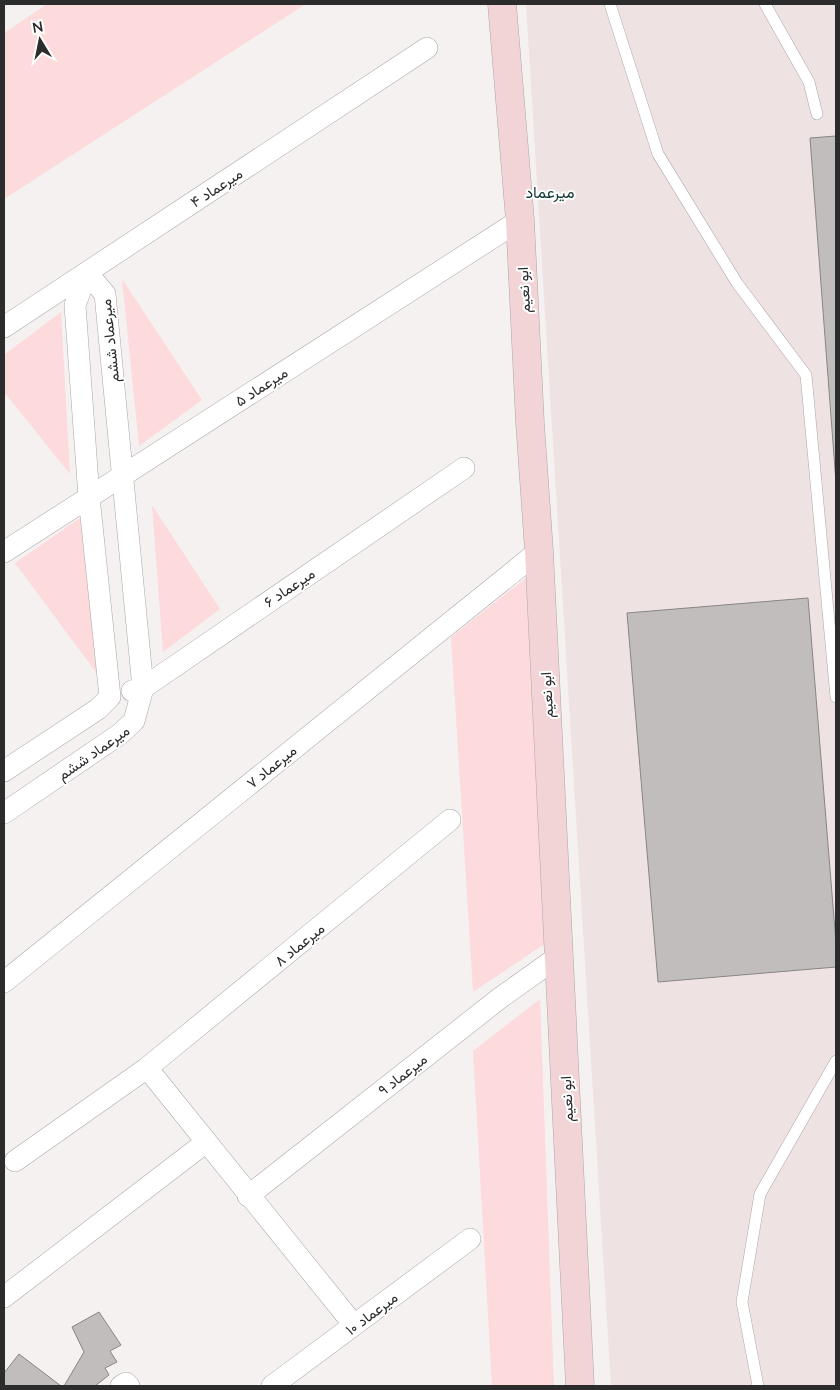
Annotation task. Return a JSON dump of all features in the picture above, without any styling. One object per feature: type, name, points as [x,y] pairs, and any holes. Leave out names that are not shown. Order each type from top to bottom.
[{"type":"main road","name":"ابو نعیم","points":[[502,4],[520,220],[530,423],[539,550],[580,1386]]},
{"type":"street","name":"میرعماد ۴","points":[[4,327],[427,48]]},
{"type":"street","name":"میرعماد ۵","points":[[4,552],[520,220]]},
{"type":"street","name":"میرعماد ششم","points":[[4,813],[120,734],[134,722],[143,688],[105,294],[86,273],[75,305],[89,497],[110,697]]},
{"type":"street","name":"میرعماد ۶","points":[[110,697],[143,688],[464,468]]},
{"type":"street","name":"میرعماد ۷","points":[[4,982],[539,550]]},
{"type":"street","points":[[4,771],[98,709],[110,697]]},
{"type":"street","name":"میرعماد ۸","points":[[15,1160],[147,1068],[450,820]]},
{"type":"street","name":"میرعماد ۹","points":[[248,1196],[500,998],[559,956]]},
{"type":"street","points":[[147,1068],[205,1143],[354,1326]]},
{"type":"street","points":[[4,1298],[205,1143]]},
{"type":"street","name":"میرعماد ۱۰","points":[[272,1386],[470,1239]]},
{"type":"street","points":[[121,1386],[126,1382],[129,1386]]},
{"type":"lane","points":[[610,4],[658,154],[737,283],[806,375],[836,697]]},
{"type":"lane","points":[[765,4],[809,82],[817,114]]},
{"type":"lane","points":[[758,1386],[742,1302],[760,1194],[836,1061]]},
{"type":"shaded area","points":[[47,4],[306,4],[4,199],[4,33]]},
{"type":"shaded area","points":[[526,4],[836,4],[836,1386],[611,1386]]},
{"type":"shaded area","points":[[122,279],[202,400],[139,446]]},
{"type":"shaded area","points":[[61,312],[70,474],[4,392],[4,355]]},
{"type":"shaded area","points":[[152,505],[220,609],[163,652]]},
{"type":"shaded area","points":[[80,518],[101,679],[15,563]]},
{"type":"shaded area","points":[[531,574],[546,943],[473,992],[451,637]]},
{"type":"shaded area","points":[[540,999],[554,1386],[492,1386],[473,1051]]},
{"type":"building","points":[[836,136],[836,483],[810,138]]},
{"type":"building","points":[[808,598],[836,943],[836,967],[658,982],[627,613]]},
{"type":"building","points":[[99,1312],[121,1345],[110,1351],[117,1362],[105,1368],[109,1375],[95,1386],[64,1386],[84,1352],[72,1327]]},
{"type":"building","points":[[19,1354],[61,1386],[4,1386],[4,1373]]},
{"type":"district","name":"میرعماد","points":[[550,191]]}]
